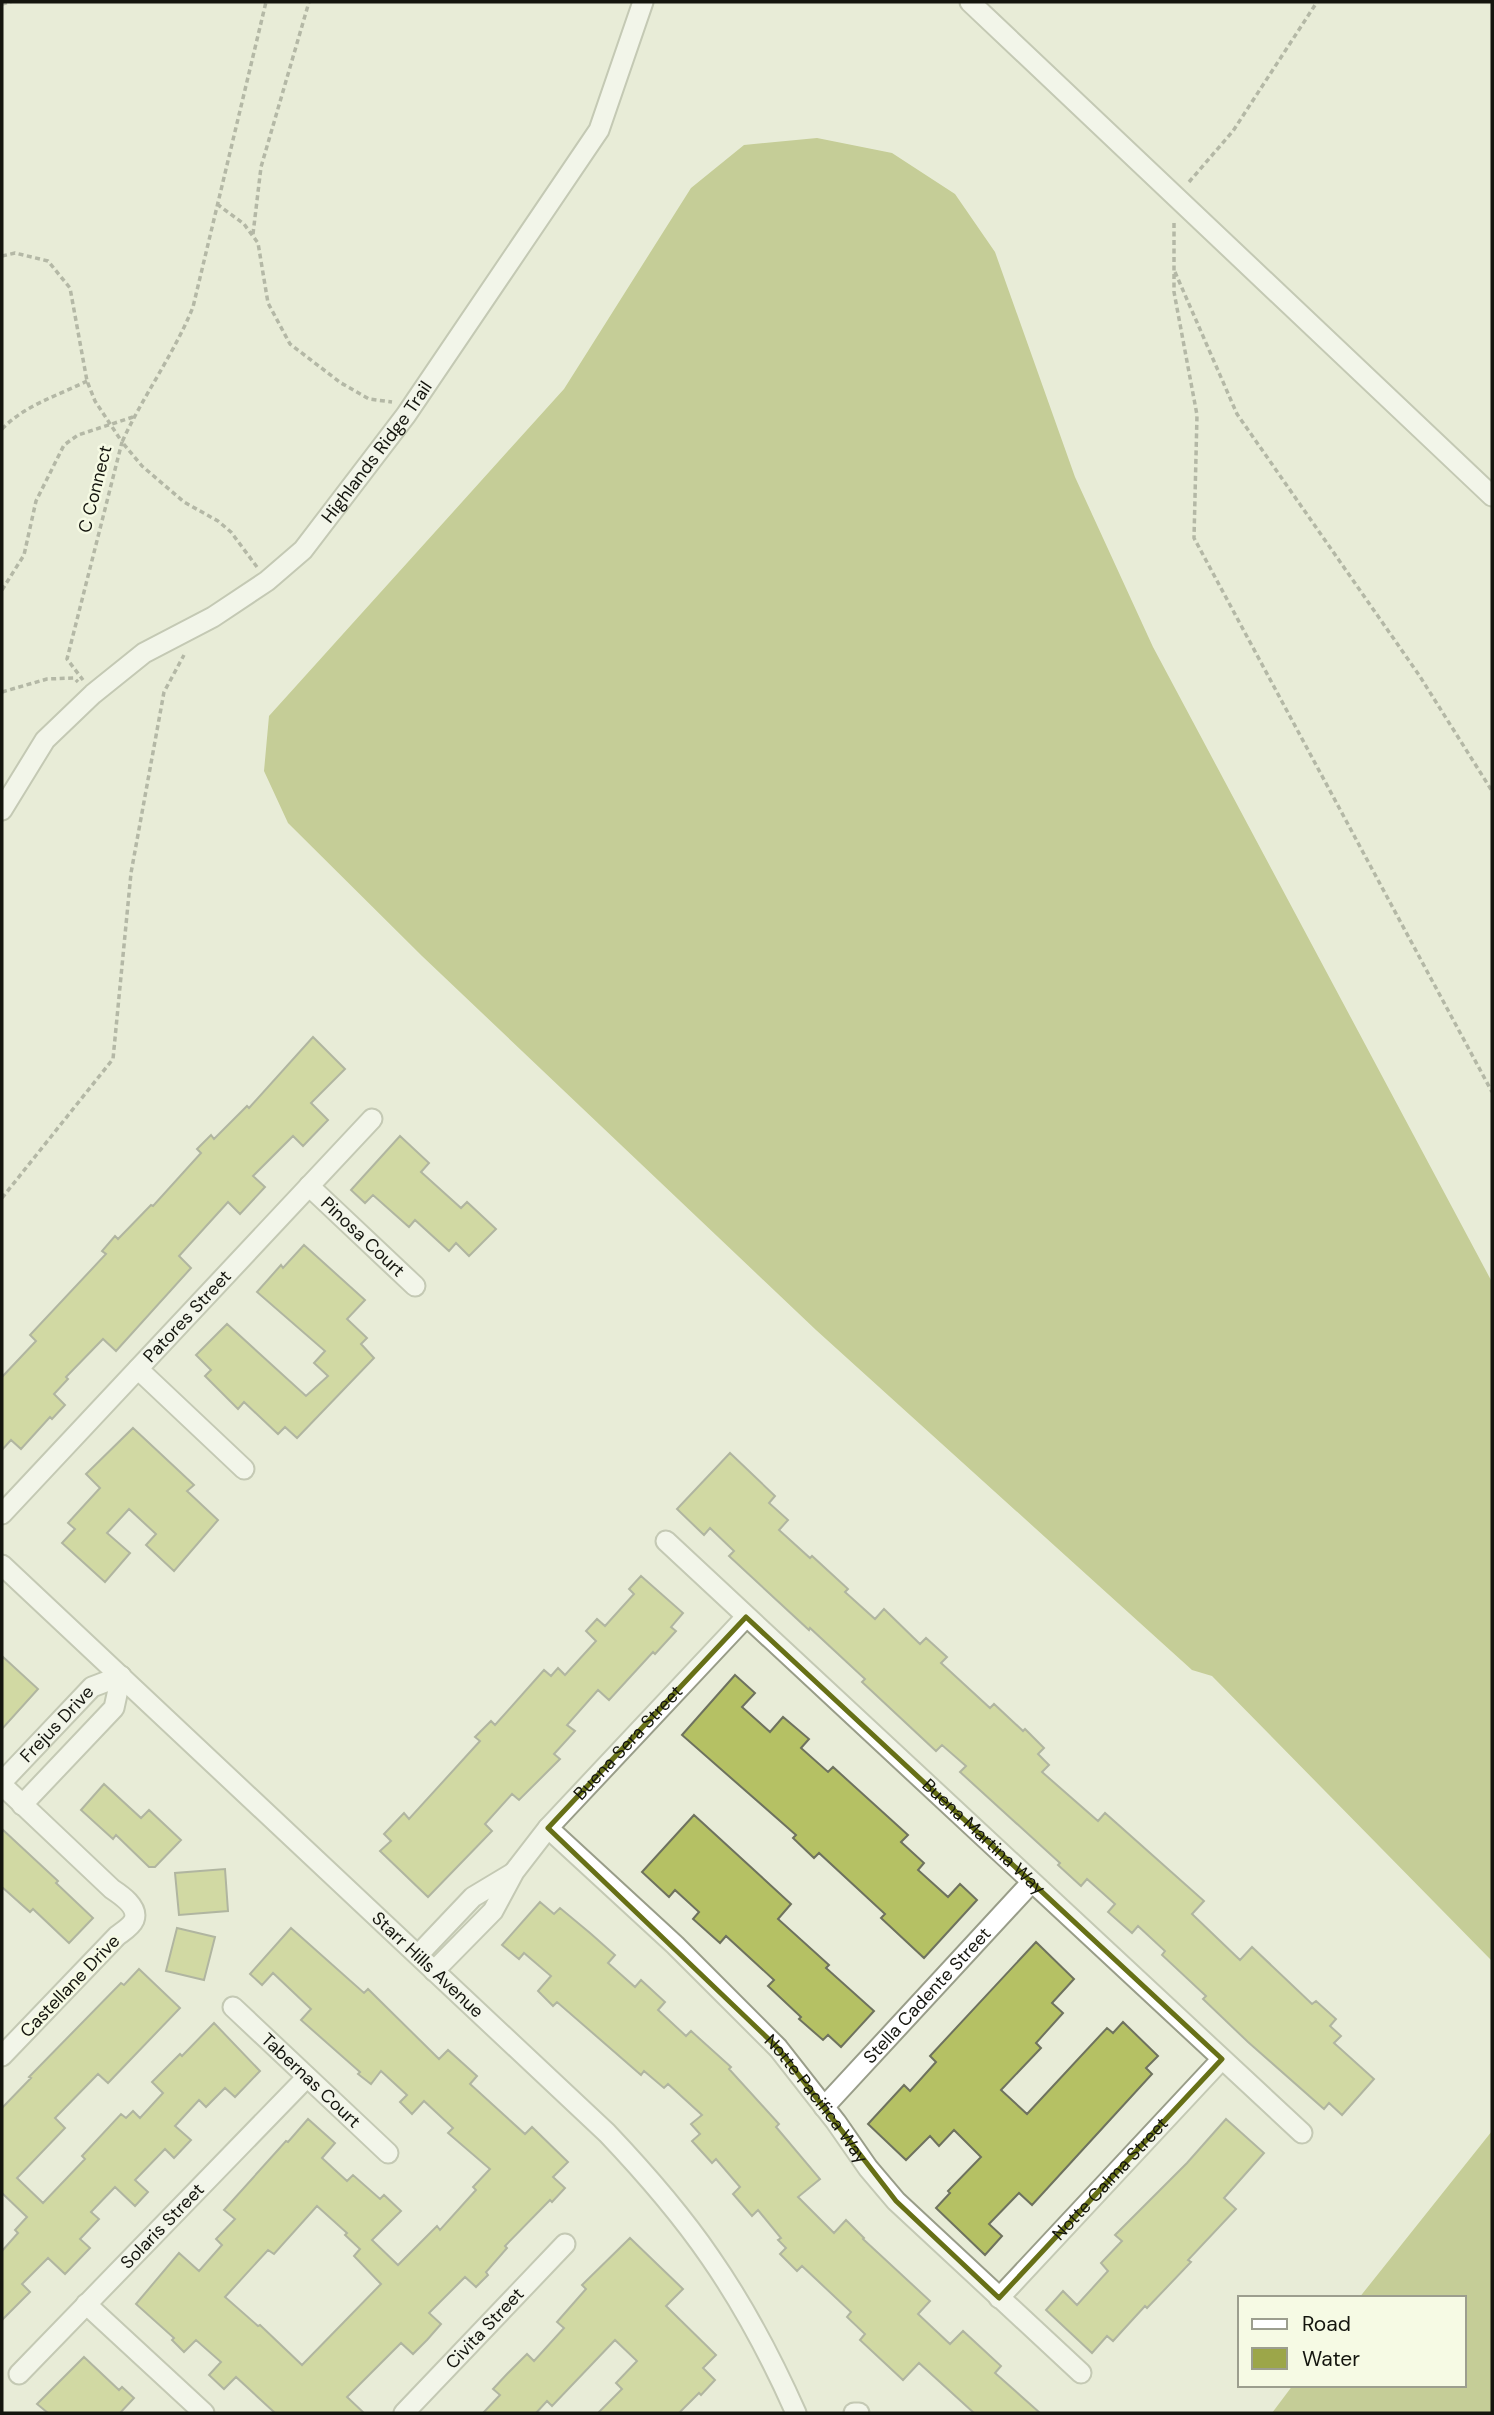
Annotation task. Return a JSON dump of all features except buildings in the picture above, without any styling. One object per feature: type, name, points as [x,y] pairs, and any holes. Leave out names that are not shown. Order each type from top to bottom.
[{"type":"street","name":"Highlands Ridge Trail","points":[[2,810],[45,740],[93,694],[144,653],[202,623],[267,581],[303,550],[413,405],[599,130],[643,2]]},
{"type":"street","points":[[970,2],[1492,496]]},
{"type":"street","name":"Patores Street","points":[[2,1514],[372,1119]]},
{"type":"street","name":"Pinosa Court","points":[[309,1186],[415,1286]]},
{"type":"street","points":[[138,1369],[244,1469]]},
{"type":"street","name":"Buena Martina Way","points":[[666,1541],[1302,2133]]},
{"type":"street","name":"Starr Hills Avenue","points":[[2,1565],[607,2133],[674,2208],[711,2258],[750,2322],[796,2413]]},
{"type":"street","name":"Buena Sera Street","points":[[434,1971],[493,1911],[514,1872],[548,1828],[746,1617]]},
{"type":"street","name":"Frejus Drive","points":[[2,1784],[92,1687],[121,1676]]},
{"type":"street","name":"Frejus Drive","points":[[22,1805],[114,1708],[121,1676]]},
{"type":"street","points":[[55,1727],[77,1748]]},
{"type":"street","points":[[2,1784],[22,1805]]},
{"type":"street","name":"Castellane Drive","points":[[2,2056],[134,1921],[134,1914],[126,1899],[22,1805]]},
{"type":"street","name":"Notte Pacifica Way","points":[[548,1828],[731,1999],[778,2048],[896,2202],[1081,2373]]},
{"type":"street","name":"Buena Sera Street","points":[[418,1955],[473,1897],[514,1872]]},
{"type":"street","name":"Stella Cadente Street","points":[[824,2107],[1031,1883]]},
{"type":"street","points":[[457,1914],[474,1930]]},
{"type":"street","name":"Tabernas Court","points":[[233,2007],[388,2153]]},
{"type":"street","name":"Notte Calma Street","points":[[999,2298],[1222,2059]]},
{"type":"street","name":"Solaris Street","points":[[19,2374],[307,2077]]},
{"type":"street","name":"Civita Street","points":[[404,2413],[565,2244]]},
{"type":"street","points":[[86,2304],[204,2413]]},
{"type":"path","points":[[2,4],[12,2]]},
{"type":"path","points":[[266,2],[193,307],[184,329],[122,442],[142,467],[184,502],[232,532],[267,581]]},
{"type":"path","points":[[253,235],[261,167],[309,2]]},
{"type":"path","points":[[1317,2],[1233,131],[1202,169],[1175,196],[1174,292],[1197,415],[1194,538],[1492,1092]]},
{"type":"path","points":[[217,204],[244,224],[258,243],[268,303],[290,344],[341,383],[369,399],[413,405]]},
{"type":"path","name":"C Connect","points":[[2,256],[15,254],[48,261],[70,288],[87,381],[95,401],[122,442],[67,659],[93,694]]},
{"type":"path","points":[[1174,270],[1237,414],[1419,675],[1492,790]]},
{"type":"path","points":[[2,429],[40,401],[87,381]]},
{"type":"path","points":[[2,590],[24,555],[36,501],[64,445],[78,435],[133,418]]},
{"type":"path","points":[[2,1199],[113,1059],[131,873],[164,692],[202,623]]},
{"type":"path","points":[[2,692],[47,679],[74,678],[93,694]]},
{"type":"highlighted area","points":[[746,1617],[1222,2059],[999,2298],[896,2201],[778,2048],[548,1828]]},
{"type":"water","points":[[817,138],[892,153],[955,194],[995,252],[1075,477],[1153,647],[1492,1282],[1492,1961],[1212,1676],[1192,1670],[816,1330],[422,956],[288,823],[264,771],[269,716],[564,389],[691,188],[744,145]]},
{"type":"water","points":[[1492,2131],[1492,2413],[1272,2413],[1292,2387],[1466,2387],[1466,2296],[1361,2296]]}]
